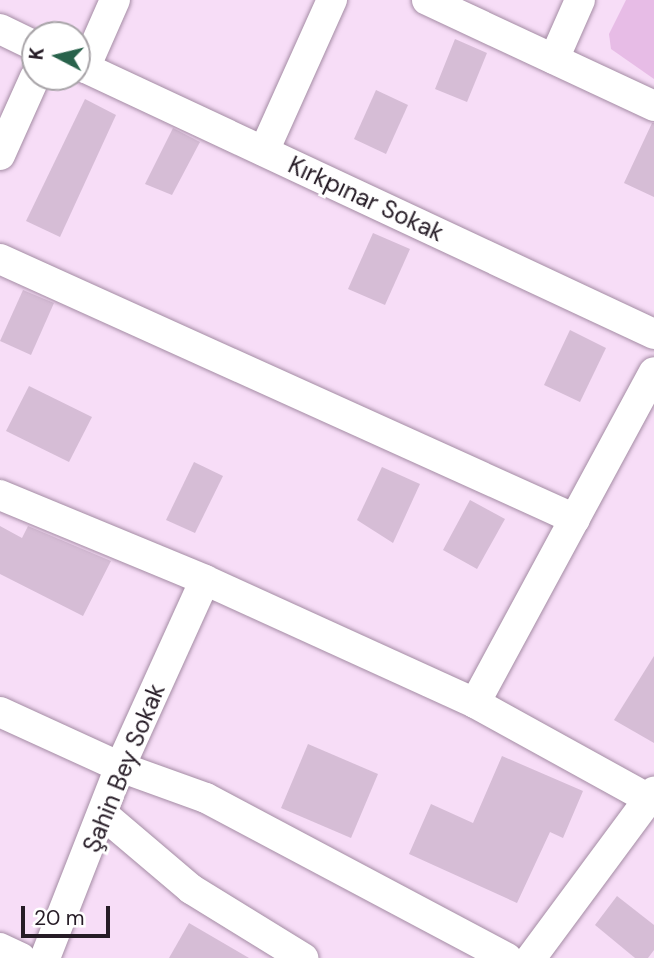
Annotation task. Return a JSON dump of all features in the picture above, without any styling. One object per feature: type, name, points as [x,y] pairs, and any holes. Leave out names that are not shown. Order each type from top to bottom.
[{"type":"street","points":[[91,47],[115,0]]},
{"type":"street","points":[[264,151],[332,0]]},
{"type":"street","points":[[427,0],[654,107]]},
{"type":"street","points":[[554,59],[580,0]]},
{"type":"street","points":[[0,29],[21,39]]},
{"type":"street","name":"Kırkpınar Sokak","points":[[91,71],[654,334]]},
{"type":"street","points":[[0,155],[29,91]]},
{"type":"street","points":[[0,259],[575,519]]},
{"type":"street","points":[[475,703],[654,372]]},
{"type":"street","points":[[0,495],[205,580],[475,703],[651,796],[531,958]]},
{"type":"street","name":"Şahin Bey Sokak","points":[[45,958],[105,816],[120,767],[205,580]]},
{"type":"street","points":[[0,712],[120,767],[206,798],[507,958]]},
{"type":"street","points":[[105,816],[191,889],[303,958]]},
{"type":"street","points":[[0,948],[21,958]]},
{"type":"shaded area","points":[[626,0],[654,0],[654,79],[611,49],[609,34]]},
{"type":"building","points":[[455,39],[487,53],[467,102],[435,89]]},
{"type":"building","points":[[376,90],[408,105],[386,154],[354,139]]},
{"type":"building","points":[[85,99],[116,115],[60,237],[26,221]]},
{"type":"building","points":[[654,123],[654,197],[624,183]]},
{"type":"building","points":[[173,128],[200,142],[172,195],[145,184]]},
{"type":"building","points":[[373,233],[410,249],[385,305],[348,289]]},
{"type":"building","points":[[23,290],[54,303],[31,355],[0,341]]},
{"type":"building","points":[[570,330],[606,348],[580,402],[544,385]]},
{"type":"building","points":[[29,386],[92,417],[69,462],[6,431]]},
{"type":"building","points":[[194,462],[223,476],[195,533],[166,520]]},
{"type":"building","points":[[382,467],[420,484],[393,543],[357,520]]},
{"type":"building","points":[[470,500],[505,519],[477,569],[443,550]]},
{"type":"building","points":[[0,526],[22,538],[28,526],[111,561],[83,616],[0,574]]},
{"type":"building","points":[[654,656],[654,743],[614,720]]},
{"type":"building","points":[[308,744],[378,774],[351,838],[281,808]]},
{"type":"building","points":[[502,756],[583,791],[563,838],[550,832],[517,903],[409,854],[431,804],[473,823]]},
{"type":"building","points":[[617,896],[654,925],[654,950],[648,958],[635,958],[595,925]]},
{"type":"building","points":[[189,923],[249,958],[169,958]]}]
